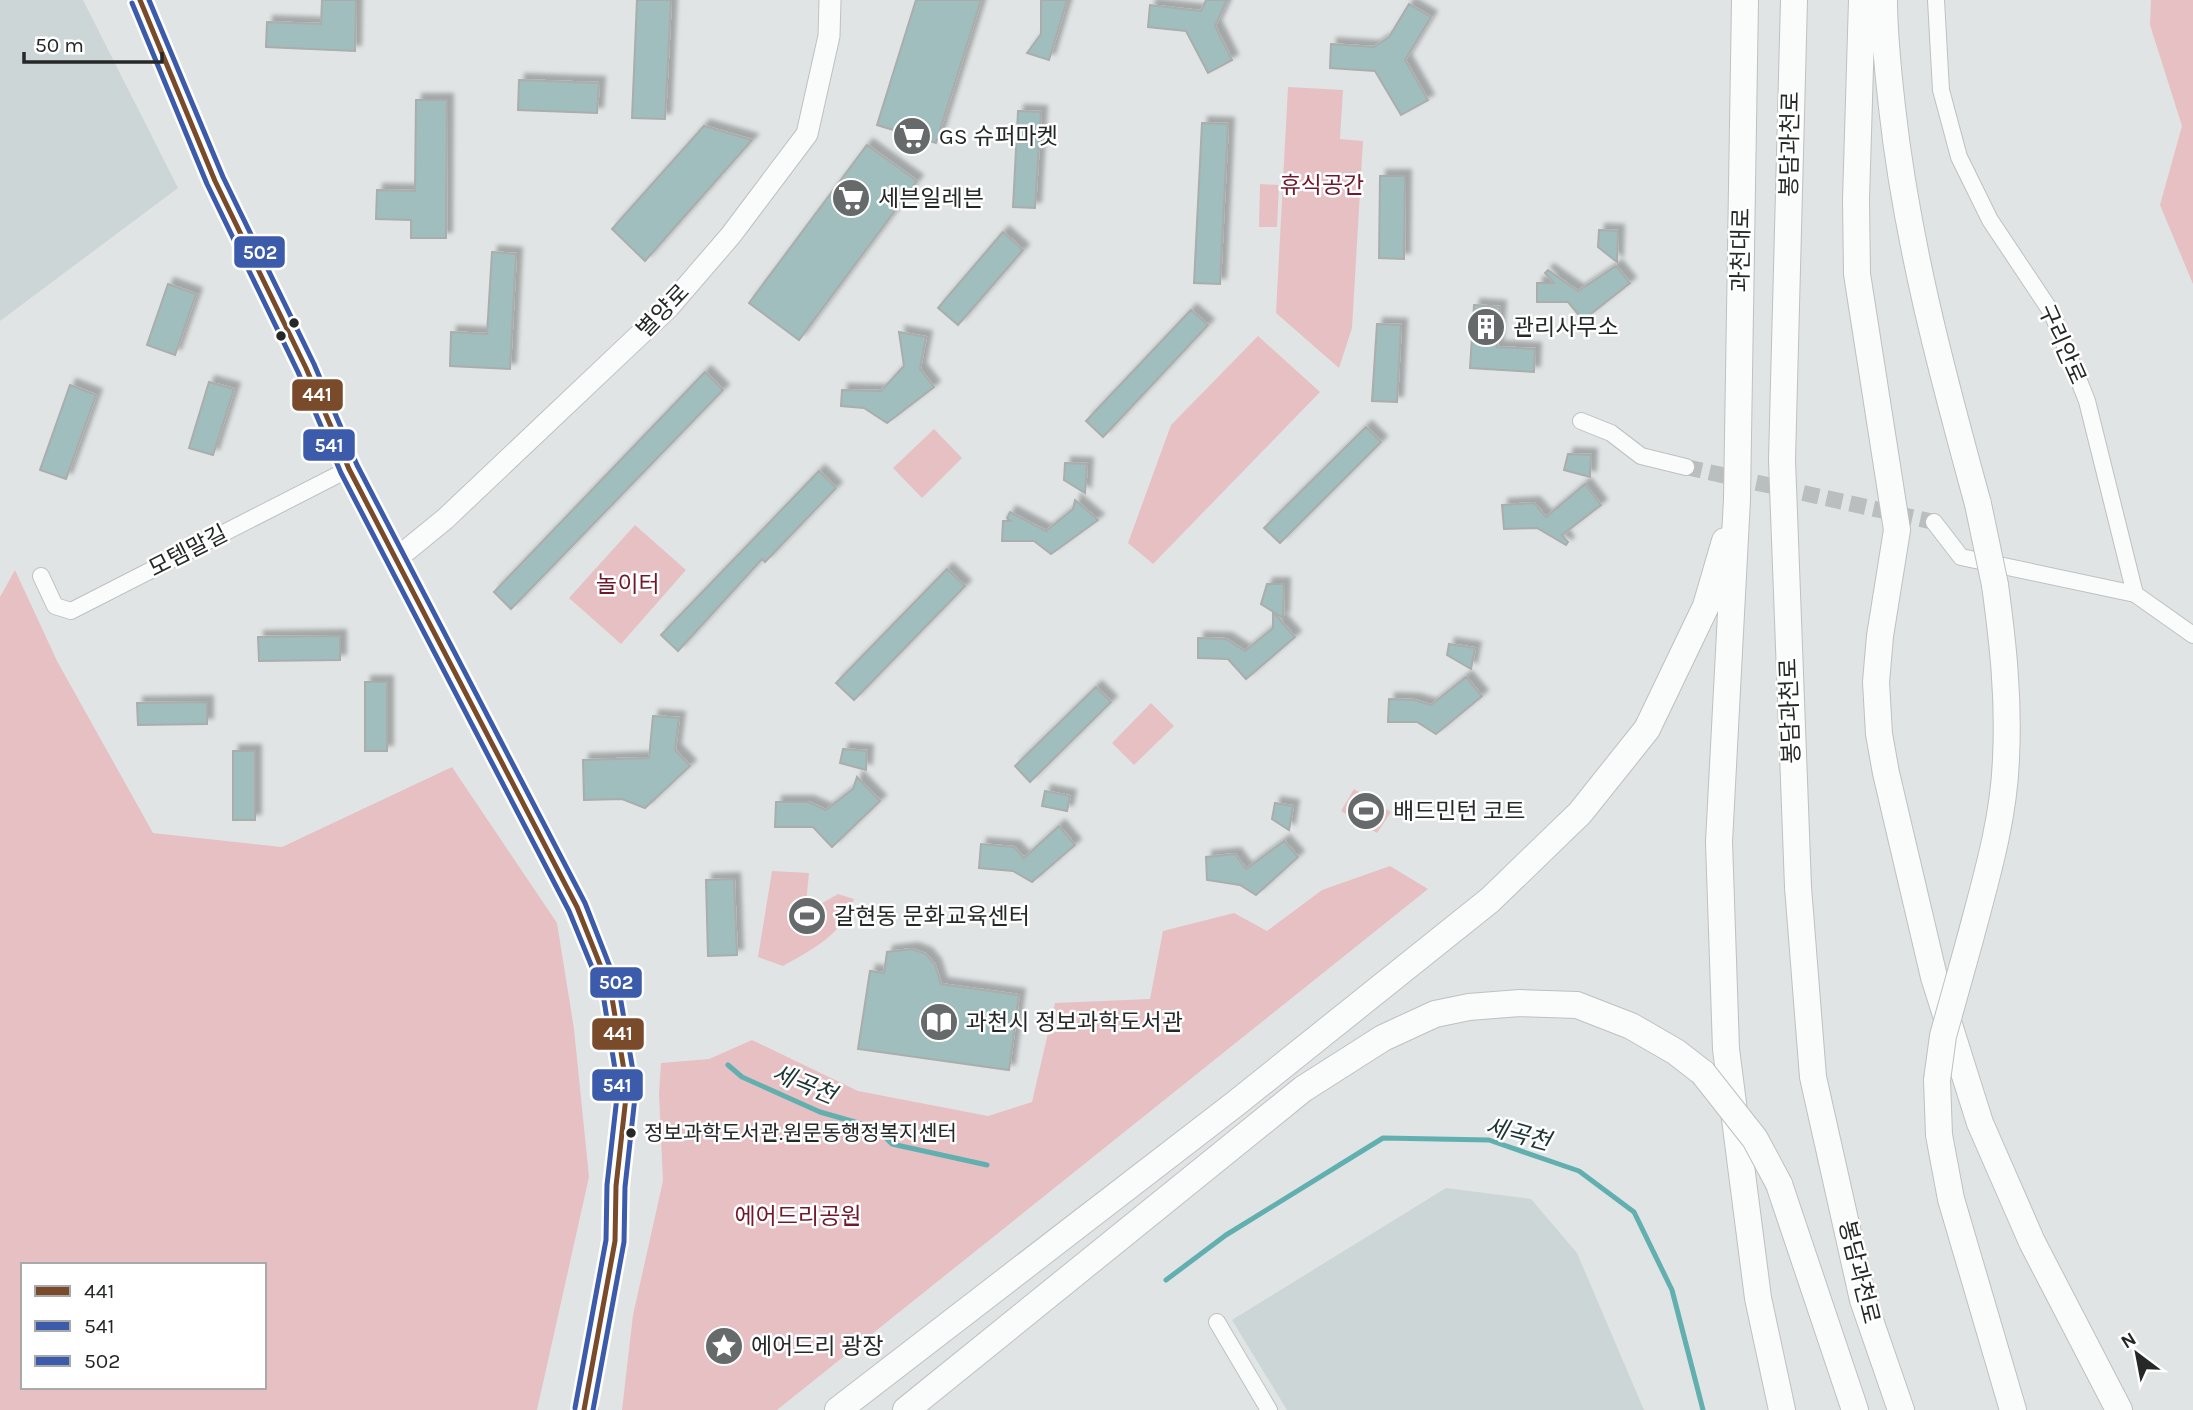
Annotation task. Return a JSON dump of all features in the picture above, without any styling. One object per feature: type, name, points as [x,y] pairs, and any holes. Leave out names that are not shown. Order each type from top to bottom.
[{"type":"highway","name":"과천대로","points":[[1737,499],[1745,0]]},
{"type":"highway","name":"봉담과천로","points":[[1794,0],[1782,460],[1798,887],[1814,1077],[1863,1300],[1901,1410]]},
{"type":"highway","points":[[1862,0],[1856,200],[1857,274],[1897,530],[1876,682],[1879,734],[1886,773],[1934,977],[1980,1123],[2032,1242],[2119,1410]]},
{"type":"highway","points":[[1884,0],[1884,28],[1898,165],[1912,243],[1937,352],[1978,504],[1995,585],[2006,673],[2006,760],[1994,850],[1943,1036],[1937,1080],[1939,1135],[1951,1199],[2013,1410]]},
{"type":"highway","points":[[838,1410],[1235,1104],[1490,900],[1580,813],[1654,717],[1706,606],[1737,499]]},
{"type":"highway","points":[[1737,499],[1719,842],[1726,1049],[1758,1298],[1782,1410]]},
{"type":"highway","points":[[906,1410],[1303,1089],[1383,1038],[1435,1014],[1469,1007],[1520,1003],[1577,1005],[1632,1026],[1676,1052],[1703,1073],[1755,1139],[1779,1184],[1855,1410]]},
{"type":"street","points":[[140,0],[215,181],[306,368],[349,469],[577,907],[611,992],[627,1088],[616,1186],[615,1241],[585,1410]]},
{"type":"street","name":"별양로","points":[[396,559],[445,519],[669,307],[731,235],[807,134],[829,36],[830,0]]},
{"type":"street","name":"구리안로","points":[[1936,0],[1941,90],[1959,157],[1990,220],[2052,313],[2087,401],[2135,594]]},
{"type":"street","points":[[1581,421],[1611,433],[1641,456],[1686,467]]},
{"type":"street","name":"모템말길","points":[[41,576],[55,606],[71,611],[349,469]]},
{"type":"street","points":[[1934,522],[1961,557],[2135,594],[2193,635]]},
{"type":"street","points":[[1217,1322],[1269,1410]]},
{"type":"shaded area","points":[[0,0],[83,0],[178,188],[0,321]]},
{"type":"shaded area","points":[[1446,1188],[1531,1199],[1577,1253],[1644,1410],[1287,1410],[1232,1320]]},
{"type":"green space","points":[[2151,0],[2193,0],[2193,284],[2160,205],[2182,126],[2150,25]]},
{"type":"green space","name":"휴식공간","points":[[1288,87],[1343,90],[1340,139],[1363,141],[1352,328],[1339,368],[1276,313]]},
{"type":"green space","points":[[1260,184],[1279,185],[1277,227],[1259,227]]},
{"type":"green space","points":[[1258,336],[1320,392],[1153,564],[1128,543],[1171,425]]},
{"type":"green space","points":[[934,429],[962,458],[922,498],[893,468]]},
{"type":"green space","name":"놀이터","points":[[635,525],[686,570],[621,644],[569,598]]},
{"type":"green space","points":[[15,570],[57,661],[153,833],[282,847],[452,767],[557,923],[574,1029],[589,1177],[537,1410],[0,1410],[0,597]]},
{"type":"green space","points":[[1151,703],[1174,726],[1134,765],[1112,743]]},
{"type":"green space","name":"배드민턴 코트","points":[[1354,789],[1391,812],[1377,833],[1341,811]]},
{"type":"green space","name":"에어드리공원","points":[[1390,866],[1428,889],[777,1410],[622,1410],[633,1315],[663,1181],[659,1093],[661,1063],[709,1059],[752,1040],[858,1091],[988,1116],[1032,1102],[1055,1003],[1150,999],[1163,931],[1234,913],[1267,931],[1322,890]]},
{"type":"green space","name":"갈현동 문화교육센터","points":[[772,871],[809,873],[805,913],[838,894],[854,899],[843,922],[835,931],[816,947],[783,966],[758,957]]},
{"type":"building","points":[[322,0],[356,0],[355,51],[266,47],[267,22],[321,24]]},
{"type":"building","points":[[637,0],[671,0],[665,119],[632,118]]},
{"type":"building","points":[[916,0],[981,0],[936,143],[877,125]]},
{"type":"building","points":[[1041,0],[1067,0],[1049,60],[1027,53],[1041,34]]},
{"type":"building","points":[[1206,0],[1227,0],[1215,26],[1232,60],[1208,73],[1186,31],[1148,27],[1150,5],[1201,11]]},
{"type":"building","points":[[1409,4],[1431,17],[1405,60],[1428,100],[1401,115],[1375,71],[1330,68],[1331,44],[1374,47],[1389,37]]},
{"type":"building","points":[[519,80],[599,83],[597,113],[518,110]]},
{"type":"building","points":[[416,100],[447,100],[446,238],[411,238],[411,220],[376,219],[377,190],[415,191]]},
{"type":"building","points":[[1018,111],[1041,112],[1035,208],[1013,207]]},
{"type":"building","points":[[1202,123],[1228,124],[1220,284],[1194,283]]},
{"type":"building","points":[[704,126],[752,140],[645,261],[612,229]]},
{"type":"building","points":[[867,145],[917,181],[799,340],[749,303]]},
{"type":"building","points":[[1380,176],[1405,176],[1404,259],[1379,258]]},
{"type":"building","points":[[1599,230],[1618,231],[1617,262],[1598,247]]},
{"type":"building","points":[[1003,232],[1023,250],[958,325],[938,308]]},
{"type":"building","points":[[492,252],[516,254],[510,369],[450,366],[451,332],[487,334]]},
{"type":"building","points":[[1616,266],[1630,283],[1583,320],[1568,302],[1537,302],[1537,283],[1554,283],[1545,273],[1548,270],[1578,291]]},
{"type":"building","points":[[168,284],[196,294],[175,355],[147,345]]},
{"type":"building","name":"관리사무소","points":[[1474,305],[1500,307],[1497,347],[1535,349],[1534,372],[1470,368]]},
{"type":"building","points":[[1191,310],[1208,325],[1103,437],[1086,421]]},
{"type":"building","points":[[1377,324],[1401,325],[1397,402],[1372,401]]},
{"type":"building","points":[[899,332],[926,337],[920,369],[934,387],[887,423],[864,408],[841,406],[842,390],[881,391],[904,366]]},
{"type":"building","points":[[705,372],[723,390],[511,609],[494,592]]},
{"type":"building","points":[[209,382],[234,389],[213,455],[189,448]]},
{"type":"building","points":[[70,385],[96,395],[66,479],[40,470]]},
{"type":"building","points":[[1366,427],[1381,442],[1280,543],[1264,528]]},
{"type":"building","points":[[1568,454],[1591,455],[1590,477],[1564,470]]},
{"type":"building","points":[[1065,463],[1087,464],[1085,493],[1064,480]]},
{"type":"building","points":[[819,471],[836,488],[765,562],[762,559],[678,651],[661,635]]},
{"type":"building","points":[[1585,484],[1601,505],[1562,535],[1568,542],[1566,545],[1537,528],[1504,529],[1502,505],[1534,503],[1546,517]]},
{"type":"building","points":[[1075,500],[1098,520],[1051,554],[1034,541],[1002,541],[1003,521],[1010,521],[1007,518],[1010,512],[1046,531],[1073,509]]},
{"type":"building","points":[[947,569],[965,586],[854,700],[836,683]]},
{"type":"building","points":[[1267,584],[1284,584],[1283,618],[1261,604]]},
{"type":"building","points":[[1273,612],[1295,637],[1246,679],[1228,659],[1198,658],[1198,638],[1226,639],[1245,651],[1273,628]]},
{"type":"building","points":[[340,636],[340,660],[259,661],[258,637]]},
{"type":"building","points":[[1449,644],[1475,648],[1471,669],[1447,655]]},
{"type":"building","points":[[1466,677],[1482,696],[1436,734],[1417,722],[1388,722],[1389,699],[1414,700],[1431,705]]},
{"type":"building","points":[[365,682],[387,682],[387,751],[365,751]]},
{"type":"building","points":[[1096,687],[1111,702],[1030,782],[1015,766]]},
{"type":"building","points":[[207,702],[207,724],[138,725],[137,703]]},
{"type":"building","points":[[653,716],[679,718],[675,750],[690,766],[645,808],[622,799],[584,800],[583,760],[649,758]]},
{"type":"building","points":[[843,749],[867,751],[866,770],[840,763]]},
{"type":"building","points":[[233,751],[255,751],[255,820],[233,820]]},
{"type":"building","points":[[857,777],[880,801],[832,847],[813,827],[775,827],[776,802],[808,802],[826,810],[853,789]]},
{"type":"building","points":[[1045,791],[1070,796],[1067,811],[1042,806]]},
{"type":"building","points":[[1275,803],[1293,806],[1289,830],[1272,819]]},
{"type":"building","points":[[1059,826],[1075,845],[1032,882],[1013,871],[979,868],[981,844],[1014,847],[1024,858]]},
{"type":"building","points":[[1284,841],[1298,857],[1256,895],[1240,885],[1207,880],[1206,857],[1235,854],[1246,869]]},
{"type":"building","points":[[734,879],[737,955],[708,956],[706,880]]},
{"type":"building","name":"과천시 정보과학도서관","points":[[912,949],[926,954],[935,965],[941,984],[1019,995],[1009,1070],[858,1049],[870,971],[884,973],[887,952]]},
{"type":"waterway","name":"세곡천","points":[[728,1065],[742,1077],[820,1112],[876,1128],[892,1144],[987,1165]]},
{"type":"waterway","name":"세곡천","points":[[1166,1280],[1226,1235],[1383,1138],[1489,1140],[1579,1171],[1634,1212],[1672,1290],[1703,1410]]},
{"type":"tunnel","points":[[1686,467],[1934,522]]},
{"type":"transit line","name":"441","points":[[140,0],[215,181],[306,368],[349,469],[577,907],[611,992],[627,1088],[616,1186],[615,1241],[584,1410]]},
{"type":"transit line","name":"502","points":[[149,0],[223,177],[314,364],[357,465],[585,903],[619,990],[636,1088],[625,1187],[624,1242],[593,1410]]},
{"type":"transit line","name":"541","points":[[132,3],[207,184],[298,372],[341,473],[569,911],[603,994],[618,1088],[607,1185],[606,1240],[575,1408]]},
{"type":"place","name":"GS 슈퍼마켓","points":[[912,136]]},
{"type":"place","name":"세븐일레븐","points":[[851,198]]},
{"type":"place","name":"관리사무소","points":[[1486,327]]},
{"type":"place","name":"배드민턴 코트","points":[[1366,811]]},
{"type":"place","name":"갈현동 문화교육센터","points":[[807,916]]},
{"type":"place","name":"과천시 정보과학도서관","points":[[939,1022]]},
{"type":"place","name":"정보과학도서관.원문동행정복지센터","points":[[631,1133]]},
{"type":"place","name":"에어드리 광장","points":[[724,1346]]}]
